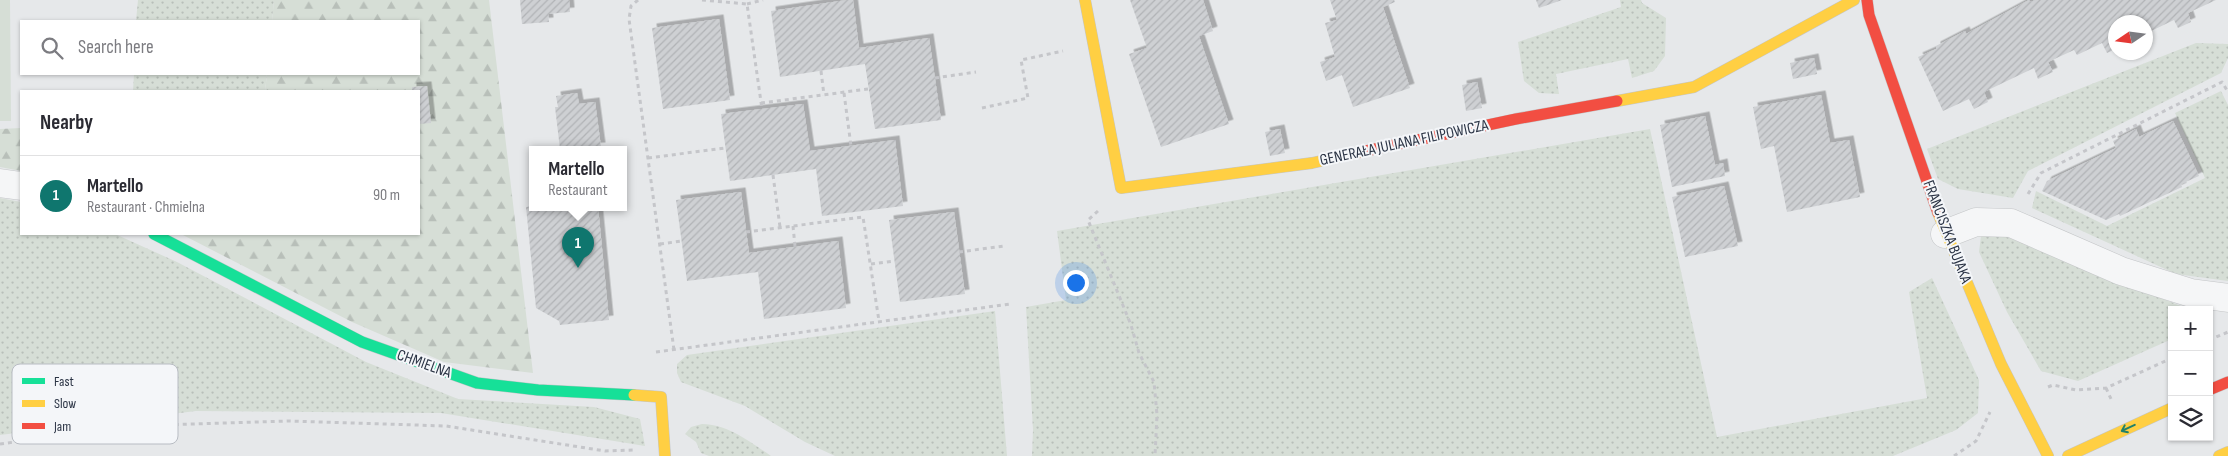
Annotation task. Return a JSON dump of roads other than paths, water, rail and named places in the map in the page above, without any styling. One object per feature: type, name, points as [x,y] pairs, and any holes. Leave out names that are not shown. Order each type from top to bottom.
[{"type":"street","name":"GENERAŁA JULIANA FILIPOWICZA","points":[[1085,0],[1122,188],[1312,163],[1516,119],[1694,87],[1854,0]]},
{"type":"street","name":"FRANCISZKA BUJAKA","points":[[1868,0],[1869,15],[1945,234],[2001,364],[2048,456]]},
{"type":"street","points":[[0,183],[20,186]]},
{"type":"street","points":[[1945,234],[1976,222],[2011,223],[2121,271],[2191,293],[2228,298]]},
{"type":"street","name":"CHMIELNA","points":[[156,235],[362,342],[477,383],[538,390],[661,397],[666,453]]},
{"type":"street","points":[[2213,388],[2228,382]]},
{"type":"street","points":[[2068,456],[2168,410]]},
{"type":"street","points":[[2219,456],[2228,452]]},
{"type":"place","name":"Martello","points":[[578,268]]}]
